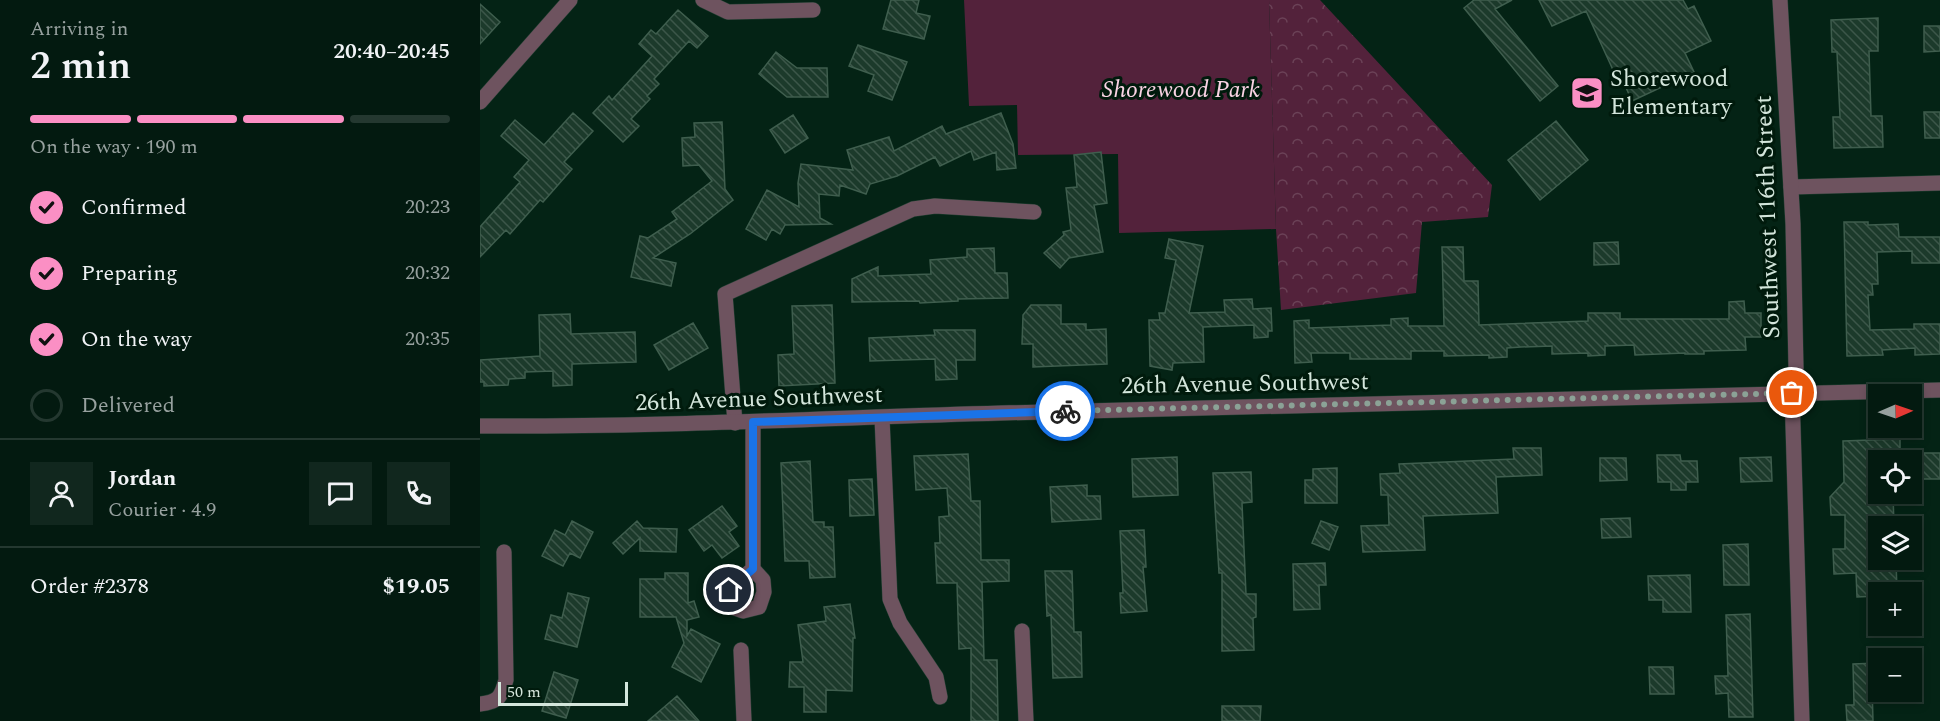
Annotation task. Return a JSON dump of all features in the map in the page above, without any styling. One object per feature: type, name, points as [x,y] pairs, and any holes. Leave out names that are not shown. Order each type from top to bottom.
[{"type":"street","points":[[480,102],[570,0]]},
{"type":"street","points":[[703,0],[728,12],[813,10]]},
{"type":"street","name":"Southwest 116th Street","points":[[1780,0],[1791,187],[1796,368],[1792,393],[1802,721]]},
{"type":"street","points":[[1791,187],[1940,183]]},
{"type":"street","points":[[735,423],[725,294],[913,209],[935,206],[1034,212]]},
{"type":"street","name":"26th Avenue Southwest","points":[[480,426],[735,423],[1193,408],[1940,390]]},
{"type":"street","points":[[882,418],[890,599],[900,623],[936,677],[940,697]]},
{"type":"street","points":[[753,422],[753,569]]},
{"type":"street","points":[[480,704],[492,703],[498,699],[506,680],[504,552]]},
{"type":"street","points":[[1022,631],[1026,721]]},
{"type":"street","points":[[741,650],[744,721]]},
{"type":"green space","name":"Shorewood Park","points":[[964,0],[1269,0],[1276,229],[1119,233],[1118,154],[1018,155],[1017,105],[969,106]]},
{"type":"green space","points":[[1269,0],[1320,0],[1492,185],[1488,217],[1422,222],[1416,293],[1281,310],[1276,229]]},
{"type":"building","points":[[891,0],[919,0],[916,13],[930,16],[924,39],[883,29]]},
{"type":"building","points":[[1474,0],[1512,0],[1495,9],[1558,86],[1540,101],[1464,8]]},
{"type":"building","points":[[1539,0],[1683,0],[1688,9],[1694,6],[1711,41],[1685,53],[1694,72],[1632,101],[1623,81],[1619,83],[1586,11],[1552,26]]},
{"type":"building","points":[[480,4],[500,22],[480,44]]},
{"type":"building","points":[[678,10],[708,36],[697,48],[689,41],[654,79],[659,84],[647,96],[650,99],[631,119],[639,126],[623,142],[593,113],[609,96],[612,100],[652,56],[639,44],[651,30],[656,34]]},
{"type":"building","points":[[1878,18],[1878,51],[1869,51],[1871,116],[1882,116],[1883,147],[1834,148],[1833,117],[1840,117],[1837,52],[1832,52],[1831,20]]},
{"type":"building","points":[[1924,26],[1940,26],[1940,51],[1924,52]]},
{"type":"building","points":[[858,45],[907,62],[892,100],[868,91],[874,75],[849,66]]},
{"type":"building","points":[[776,52],[797,68],[827,68],[828,97],[787,97],[759,74]]},
{"type":"building","points":[[1924,112],[1940,112],[1940,138],[1925,138]]},
{"type":"building","points":[[573,113],[593,131],[564,162],[572,169],[510,234],[506,230],[480,257],[480,227],[520,182],[514,177],[529,160],[501,136],[515,120],[544,145]]},
{"type":"building","points":[[1001,113],[1013,144],[1016,168],[997,170],[996,152],[974,160],[971,151],[940,166],[935,157],[897,176],[870,184],[866,194],[840,185],[839,196],[819,194],[820,218],[831,224],[785,225],[780,234],[772,229],[766,240],[746,229],[767,190],[799,207],[798,183],[801,164],[853,170],[847,150],[889,137],[894,151],[942,126],[946,134]]},
{"type":"building","points":[[793,115],[808,138],[785,153],[770,130]]},
{"type":"building","points":[[1556,121],[1588,160],[1540,200],[1508,160]]},
{"type":"building","points":[[722,122],[725,189],[733,200],[690,234],[653,258],[676,263],[671,286],[631,277],[640,236],[648,238],[677,219],[672,212],[712,181],[699,165],[683,166],[682,138],[695,137],[694,123]]},
{"type":"building","points":[[1101,152],[1107,203],[1094,205],[1103,252],[1069,258],[1060,268],[1044,253],[1064,235],[1063,232],[1071,230],[1066,188],[1077,187],[1074,155]]},
{"type":"building","points":[[1844,222],[1868,222],[1868,225],[1898,224],[1899,237],[1940,237],[1940,263],[1912,263],[1912,251],[1877,252],[1878,284],[1872,284],[1873,295],[1868,295],[1870,330],[1914,329],[1914,324],[1940,324],[1940,354],[1915,355],[1915,348],[1882,350],[1883,355],[1847,356]]},
{"type":"building","points":[[1169,239],[1203,246],[1189,313],[1225,312],[1224,300],[1252,299],[1253,309],[1271,308],[1272,331],[1268,331],[1268,337],[1254,338],[1254,325],[1203,327],[1204,362],[1173,363],[1172,370],[1150,366],[1149,320],[1160,320],[1159,313],[1165,313],[1176,260],[1165,258]]},
{"type":"building","points":[[1618,242],[1619,264],[1594,265],[1594,243]]},
{"type":"building","points":[[1442,247],[1463,247],[1464,281],[1478,281],[1479,325],[1588,321],[1588,313],[1620,313],[1620,319],[1729,319],[1729,302],[1744,301],[1745,313],[1761,313],[1761,337],[1745,337],[1746,350],[1704,351],[1704,354],[1635,355],[1634,345],[1605,346],[1605,355],[1588,356],[1588,353],[1552,354],[1552,346],[1507,348],[1507,357],[1489,358],[1489,355],[1444,356],[1444,351],[1411,351],[1411,359],[1350,359],[1350,353],[1311,353],[1312,362],[1295,363],[1294,321],[1309,320],[1309,328],[1391,325],[1391,319],[1408,318],[1408,326],[1444,326]]},
{"type":"building","points":[[994,248],[995,273],[1007,273],[1008,298],[958,299],[958,301],[920,303],[919,301],[852,302],[852,279],[878,267],[878,276],[931,274],[930,260],[967,257],[967,249]]},
{"type":"building","points":[[832,305],[835,383],[779,386],[778,355],[794,354],[792,306]]},
{"type":"building","points":[[1031,305],[1061,305],[1061,324],[1086,324],[1086,330],[1106,329],[1107,364],[1033,367],[1033,344],[1022,344],[1023,315]]},
{"type":"building","points":[[570,314],[571,334],[635,332],[636,362],[572,364],[572,385],[553,386],[553,371],[525,372],[525,378],[509,379],[508,385],[484,386],[484,382],[480,382],[480,360],[540,356],[539,315]]},
{"type":"building","points":[[693,323],[708,348],[669,370],[654,345]]},
{"type":"building","points":[[934,330],[975,330],[975,360],[956,360],[957,379],[936,380],[935,359],[870,361],[869,338],[935,335]]},
{"type":"building","points":[[1900,439],[1900,450],[1868,450],[1868,504],[1893,504],[1894,516],[1868,516],[1868,570],[1896,570],[1897,582],[1868,582],[1868,596],[1857,597],[1856,573],[1834,574],[1833,549],[1845,549],[1845,515],[1831,515],[1830,497],[1844,482],[1843,441]]},
{"type":"building","points":[[1513,448],[1541,448],[1542,475],[1496,477],[1498,513],[1423,516],[1425,550],[1363,552],[1361,526],[1389,525],[1388,495],[1381,495],[1380,474],[1400,473],[1399,464],[1514,459]]},
{"type":"building","points":[[1922,453],[1940,453],[1940,479],[1922,479]]},
{"type":"building","points":[[968,454],[971,501],[980,501],[981,560],[1009,560],[1009,581],[982,582],[984,660],[997,660],[998,721],[971,721],[971,648],[959,649],[957,583],[937,583],[935,543],[940,543],[939,517],[949,516],[947,488],[916,490],[914,456]]},
{"type":"building","points":[[1657,455],[1680,455],[1681,461],[1697,461],[1698,482],[1686,482],[1686,490],[1671,490],[1671,482],[1658,482]]},
{"type":"building","points":[[1177,457],[1178,495],[1133,497],[1132,459]]},
{"type":"building","points":[[1771,457],[1772,481],[1741,482],[1740,458]]},
{"type":"building","points":[[1600,458],[1626,458],[1627,480],[1600,481]]},
{"type":"building","points":[[810,461],[813,522],[824,522],[824,527],[833,527],[835,577],[810,578],[809,561],[785,561],[781,463]]},
{"type":"building","points":[[1337,468],[1337,503],[1305,503],[1305,480],[1313,480],[1313,469]]},
{"type":"building","points":[[1251,472],[1252,502],[1242,503],[1246,594],[1256,594],[1256,617],[1253,618],[1254,650],[1222,651],[1222,573],[1219,573],[1213,473]]},
{"type":"building","points":[[872,479],[874,515],[850,516],[849,480]]},
{"type":"building","points":[[1087,485],[1087,496],[1100,496],[1101,519],[1052,522],[1050,487]]},
{"type":"building","points":[[722,506],[737,526],[729,532],[739,546],[722,558],[712,545],[704,551],[689,530]]},
{"type":"building","points":[[1630,518],[1631,537],[1602,538],[1601,519]]},
{"type":"building","points":[[572,521],[593,532],[580,558],[570,553],[563,566],[542,556],[555,530],[565,535]]},
{"type":"building","points":[[637,521],[643,528],[677,529],[676,552],[640,551],[640,538],[623,554],[613,543]]},
{"type":"building","points":[[1321,521],[1338,527],[1329,550],[1312,543]]},
{"type":"building","points":[[1144,530],[1146,567],[1143,567],[1147,611],[1121,613],[1120,593],[1123,593],[1120,531]]},
{"type":"building","points":[[1748,544],[1749,585],[1724,585],[1723,545]]},
{"type":"building","points":[[1325,563],[1326,585],[1319,585],[1320,609],[1294,610],[1293,564]]},
{"type":"building","points":[[1045,571],[1072,571],[1074,632],[1081,632],[1082,677],[1053,678],[1051,615],[1047,616]]},
{"type":"building","points":[[665,573],[688,573],[688,603],[694,601],[699,617],[687,620],[687,636],[691,629],[720,644],[701,682],[672,667],[684,643],[676,617],[640,617],[640,579],[665,579]]},
{"type":"building","points":[[1690,575],[1691,612],[1663,612],[1663,600],[1649,600],[1648,576]]},
{"type":"building","points":[[568,593],[589,598],[577,647],[545,639],[551,615],[562,618]]},
{"type":"building","points":[[850,604],[855,638],[853,638],[852,691],[826,690],[826,712],[804,712],[804,687],[789,687],[790,662],[803,662],[798,625],[826,621],[824,607]]},
{"type":"building","points":[[1750,614],[1753,717],[1729,717],[1728,693],[1716,694],[1715,676],[1728,676],[1726,615]]},
{"type":"building","points":[[1868,663],[1868,702],[1872,702],[1873,721],[1847,721],[1846,705],[1854,705],[1853,664]]},
{"type":"building","points":[[1649,667],[1673,667],[1674,694],[1650,694]]},
{"type":"building","points":[[554,672],[578,680],[566,718],[542,711]]},
{"type":"building","points":[[677,696],[699,721],[648,721]]},
{"type":"building","points":[[1222,706],[1261,706],[1260,721],[1222,721]]},
{"type":"way so far","points":[[1065,411],[1792,393]]},
{"type":"place","name":"Shorewood Elementary","points":[[1587,93]]},
{"type":"route","points":[[729,590],[753,569],[753,422],[1065,411]]}]
